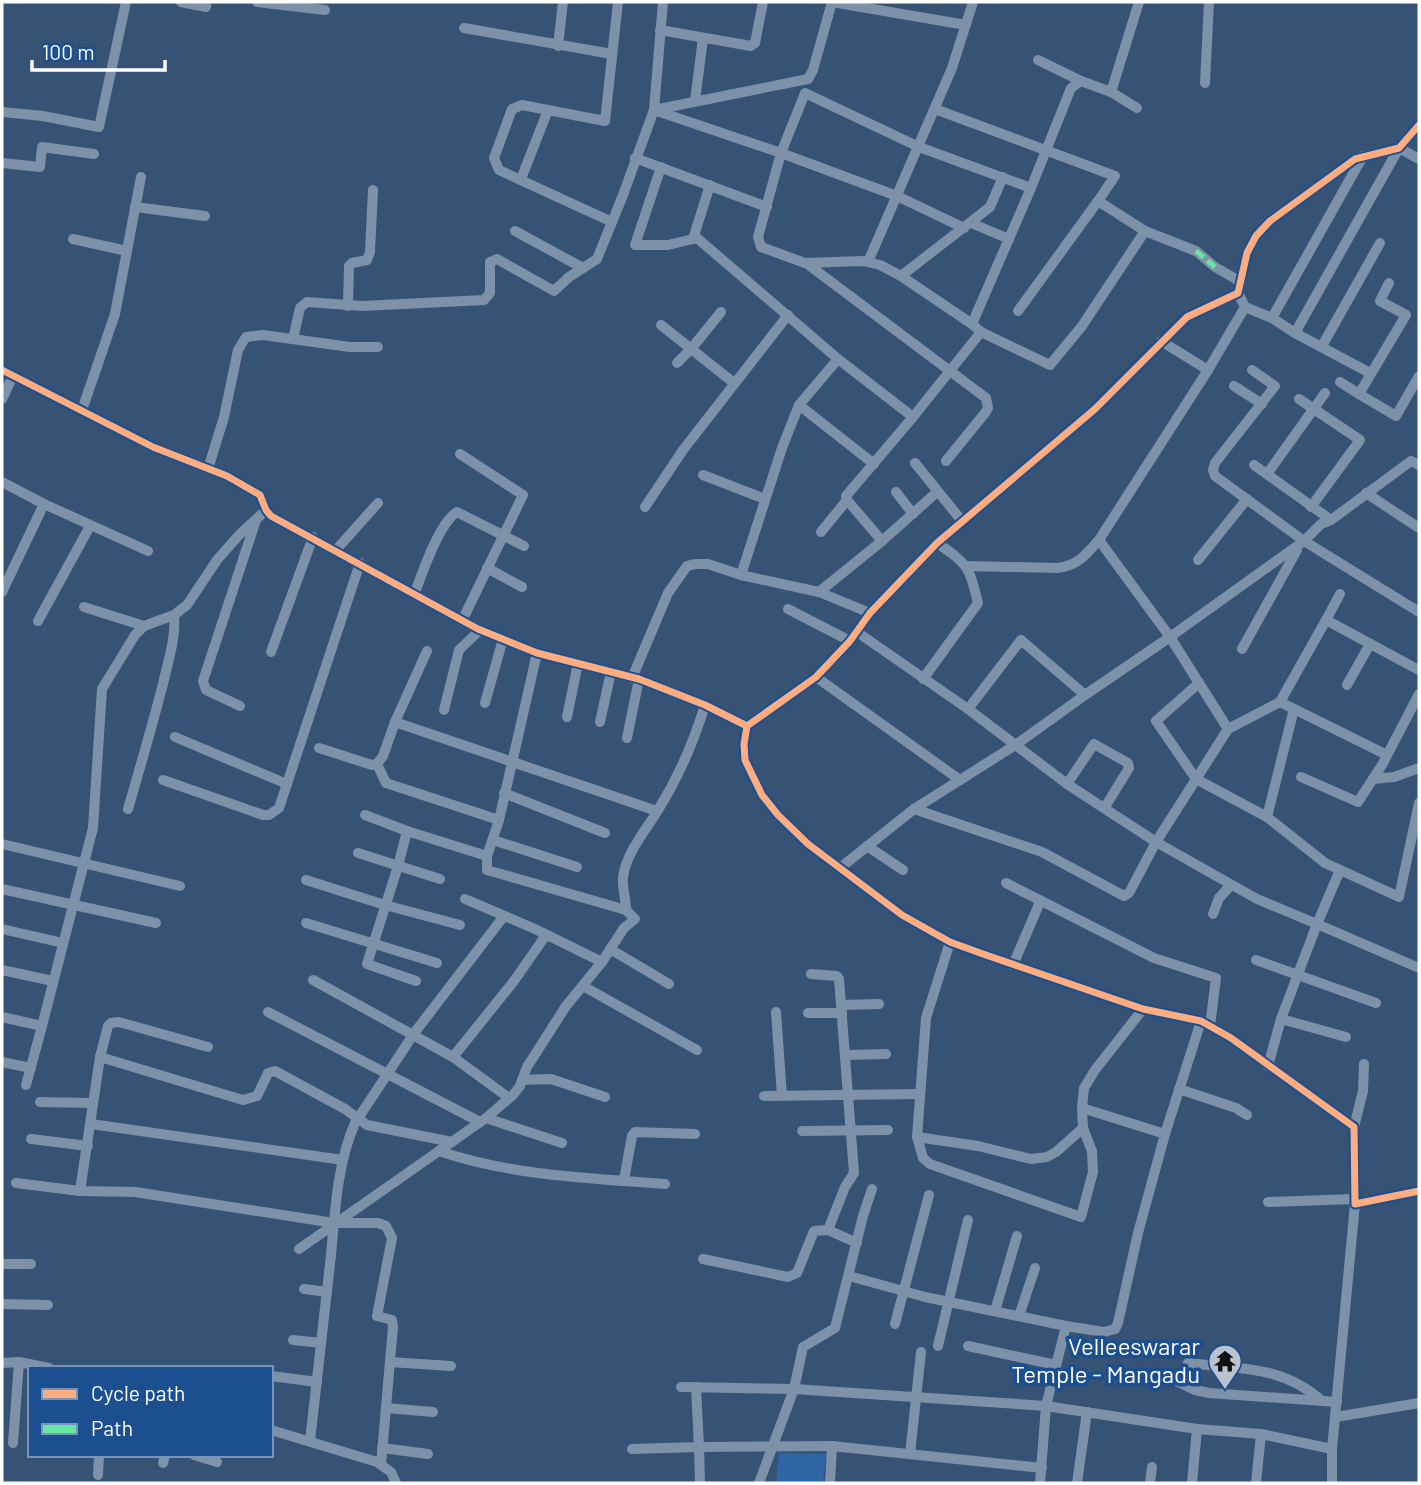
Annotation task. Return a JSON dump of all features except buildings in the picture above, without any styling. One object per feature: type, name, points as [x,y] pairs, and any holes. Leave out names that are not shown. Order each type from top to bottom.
[{"type":"street","points":[[2,112],[43,116],[99,127],[126,2]]},
{"type":"street","points":[[181,2],[206,6],[206,2]]},
{"type":"street","points":[[257,2],[325,10]]},
{"type":"street","points":[[558,46],[564,2]]},
{"type":"street","points":[[612,222],[499,170],[494,158],[512,109],[522,105],[605,121],[618,2]]},
{"type":"street","points":[[293,339],[300,308],[307,302],[348,306],[484,300],[490,293],[489,265],[493,259],[501,260],[554,291],[597,259],[654,110],[663,2]]},
{"type":"street","points":[[660,30],[753,46],[763,2]]},
{"type":"street","points":[[654,110],[808,79],[832,2],[966,25]]},
{"type":"street","points":[[868,262],[952,68],[973,2]]},
{"type":"street","points":[[1111,92],[1139,2]]},
{"type":"street","points":[[1205,83],[1209,2]]},
{"type":"street","points":[[464,28],[612,54]]},
{"type":"street","points":[[695,101],[703,38]]},
{"type":"street","points":[[1038,60],[1111,92],[1137,108]]},
{"type":"street","points":[[972,324],[1071,88],[1081,81]]},
{"type":"street","points":[[946,461],[988,408],[986,398],[805,263],[761,247],[758,237],[781,153],[805,93],[919,147],[1031,188]]},
{"type":"street","points":[[935,109],[1115,176],[1017,311]]},
{"type":"street","points":[[521,179],[548,110]]},
{"type":"street","points":[[654,110],[781,153],[897,196],[967,226],[1009,239]]},
{"type":"street","points":[[1295,333],[1399,148],[1419,125]]},
{"type":"street","points":[[2,163],[40,167],[42,146],[94,154]]},
{"type":"street","points":[[1354,1127],[1231,1038],[1205,1024],[1143,1009],[1013,965],[950,942],[902,915],[808,844],[778,815],[762,795],[745,760],[744,744],[747,726],[816,677],[870,613],[937,543],[1095,409],[1186,317],[1239,288],[1247,253],[1256,236],[1270,221],[1355,159],[1399,148],[1419,159]]},
{"type":"street","points":[[1272,318],[1363,156]]},
{"type":"street","points":[[635,158],[767,206]]},
{"type":"street","points":[[661,167],[635,244],[668,245],[698,238],[758,293],[913,417]]},
{"type":"street","points":[[82,410],[109,334],[141,177]]},
{"type":"street","points":[[901,276],[990,206],[1003,177]]},
{"type":"street","points":[[693,239],[710,186]]},
{"type":"street","points":[[348,306],[349,266],[367,260],[370,252],[373,190]]},
{"type":"street","points":[[967,566],[1058,568],[1072,567],[1079,562],[1099,540],[1245,307],[1239,288],[1196,251],[1145,231],[1098,201]]},
{"type":"street","points":[[135,206],[205,216]]},
{"type":"street","points":[[515,231],[583,268]]},
{"type":"street","points":[[805,263],[868,262],[901,276],[981,332],[1050,365],[1082,326],[1145,231]]},
{"type":"street","points":[[73,239],[127,251]]},
{"type":"street","points":[[1322,346],[1380,243]]},
{"type":"street","points":[[1359,394],[1406,315],[1380,301],[1389,283]]},
{"type":"street","points":[[1245,307],[1272,318],[1370,373]]},
{"type":"street","points":[[677,363],[721,312]]},
{"type":"street","points":[[645,507],[683,450],[788,315]]},
{"type":"street","points":[[661,326],[733,383]]},
{"type":"street","points":[[821,532],[847,500],[846,496],[981,332]]},
{"type":"street","points":[[208,469],[224,417],[241,342],[246,337],[263,335],[350,347],[378,347]]},
{"type":"street","points":[[1161,341],[1208,369]]},
{"type":"street","points":[[741,575],[799,405],[838,359]]},
{"type":"street","points":[[2,370],[153,447],[228,476],[260,495],[271,516],[480,630],[537,653],[636,678],[705,705],[747,726]]},
{"type":"street","points":[[1252,370],[1275,386],[1213,466],[1216,476],[1304,541],[1419,612]]},
{"type":"street","points":[[2,399],[13,376]]},
{"type":"street","points":[[1340,382],[1396,416],[1414,396],[1419,376]]},
{"type":"street","points":[[1234,386],[1262,404]]},
{"type":"street","points":[[1267,474],[1325,393]]},
{"type":"street","points":[[1299,399],[1357,436],[1360,443],[1311,507]]},
{"type":"street","points":[[799,405],[874,464]]},
{"type":"street","points":[[460,454],[523,495],[462,621]]},
{"type":"street","points":[[1242,649],[1292,557],[1304,541],[1321,524],[1331,520],[1366,493],[1417,461]]},
{"type":"street","points":[[915,463],[962,521]]},
{"type":"street","points":[[1254,465],[1331,520]]},
{"type":"street","points":[[703,475],[765,499]]},
{"type":"street","points":[[2,482],[90,527],[148,551]]},
{"type":"street","points":[[896,492],[913,514]]},
{"type":"street","points":[[819,592],[937,492]]},
{"type":"street","points":[[1366,493],[1419,528]]},
{"type":"street","points":[[1198,559],[1247,499]]},
{"type":"street","points":[[847,500],[882,541]]},
{"type":"street","points":[[336,550],[378,503]]},
{"type":"street","points":[[2,592],[44,504]]},
{"type":"street","points":[[26,1085],[93,828],[102,689],[135,635],[144,626],[174,615],[195,596],[217,560],[266,510]]},
{"type":"street","points":[[415,593],[429,555],[453,514],[461,513],[524,546]]},
{"type":"street","points":[[240,706],[206,690],[204,681],[256,519]]},
{"type":"street","points":[[38,621],[90,527]]},
{"type":"street","points":[[271,652],[313,537]]},
{"type":"street","points":[[1099,540],[1170,636],[1228,729]]},
{"type":"street","points":[[840,867],[914,809],[1017,744],[1304,541]]},
{"type":"street","points":[[923,679],[978,603],[967,566],[937,543]]},
{"type":"street","points":[[163,780],[263,815],[270,815],[279,808],[360,563]]},
{"type":"street","points":[[627,738],[636,678],[668,593],[687,566],[708,564],[741,575],[819,592],[870,613]]},
{"type":"street","points":[[487,568],[522,587]]},
{"type":"street","points":[[914,809],[1042,852],[1124,896],[1129,892],[1156,842],[1228,729],[1280,702],[1340,594]]},
{"type":"street","points":[[84,607],[144,626]]},
{"type":"street","points":[[788,610],[853,636],[923,679],[1017,744],[1067,784],[1156,842],[1231,885],[1257,899],[1419,968]]},
{"type":"street","points":[[128,809],[172,645],[174,615]]},
{"type":"street","points":[[1326,620],[1419,670]]},
{"type":"street","points":[[444,710],[458,650],[480,630]]},
{"type":"street","points":[[485,703],[503,639]]},
{"type":"street","points":[[968,709],[1021,640],[1085,695]]},
{"type":"street","points":[[1347,685],[1370,644]]},
{"type":"street","points":[[319,748],[372,765],[377,764],[383,756],[394,722],[427,651]]},
{"type":"street","points":[[299,1249],[483,1120],[509,1098],[566,1006],[602,962],[629,922],[635,919],[626,909],[487,870],[487,856],[499,820],[510,761],[537,653]]},
{"type":"street","points":[[567,717],[578,663]]},
{"type":"street","points":[[600,722],[611,672]]},
{"type":"street","points":[[816,677],[960,780]]},
{"type":"street","points":[[1199,683],[1156,721],[1196,779],[1266,817],[1325,863],[1399,897],[1419,803]]},
{"type":"street","points":[[1301,777],[1358,802],[1387,755],[1419,694]]},
{"type":"street","points":[[1280,702],[1387,755]]},
{"type":"street","points":[[626,909],[623,879],[629,855],[657,811],[697,731],[705,705]]},
{"type":"street","points":[[1266,817],[1294,709]]},
{"type":"street","points":[[394,722],[657,811]]},
{"type":"street","points":[[175,737],[287,784]]},
{"type":"street","points":[[1067,784],[1094,744],[1128,763],[1129,768],[1105,807]]},
{"type":"street","points":[[377,764],[386,783],[499,820]]},
{"type":"street","points":[[1373,779],[1394,777],[1419,768]]},
{"type":"street","points":[[504,793],[605,833]]},
{"type":"street","points":[[365,815],[487,856]]},
{"type":"street","points":[[407,831],[368,965],[416,981]]},
{"type":"street","points":[[493,840],[577,867]]},
{"type":"street","points":[[2,844],[180,886]]},
{"type":"street","points":[[867,846],[903,870]]},
{"type":"street","points":[[358,853],[440,879]]},
{"type":"street","points":[[1268,1066],[1297,975],[1340,870]]},
{"type":"street","points":[[306,880],[460,925]]},
{"type":"street","points":[[849,1276],[947,1302],[1066,1326],[1104,1332],[1115,1329],[1118,1323],[1138,1233],[1165,1134],[1179,1089],[1205,1024],[1216,978],[1154,958],[1006,883]]},
{"type":"street","points":[[1213,914],[1219,898],[1231,885]]},
{"type":"street","points":[[2,889],[156,923]]},
{"type":"street","points":[[465,899],[602,962]]},
{"type":"street","points":[[1013,965],[1040,902]]},
{"type":"street","points":[[310,1441],[334,1223],[349,1136],[413,1035],[504,916]]},
{"type":"street","points":[[306,923],[438,963]]},
{"type":"street","points":[[2,929],[63,943]]},
{"type":"street","points":[[453,1056],[514,981],[546,934]]},
{"type":"street","points":[[950,942],[926,1018],[917,1138],[923,1158],[930,1164],[1081,1217],[1093,1172],[1092,1151],[1083,1128],[1084,1088],[1143,1009]]},
{"type":"street","points":[[610,949],[669,984]]},
{"type":"street","points":[[1256,960],[1376,1003]]},
{"type":"street","points":[[2,970],[53,981]]},
{"type":"street","points":[[811,974],[837,976],[842,1009],[854,1173],[845,1187],[828,1230]]},
{"type":"street","points":[[313,980],[453,1056],[509,1098]]},
{"type":"street","points":[[583,986],[697,1050]]},
{"type":"street","points":[[808,1013],[879,1004]]},
{"type":"street","points":[[268,1012],[483,1120],[562,1143]]},
{"type":"street","points":[[776,1012],[782,1096]]},
{"type":"street","points":[[2,1017],[41,1026]]},
{"type":"street","points":[[1281,1019],[1346,1037]]},
{"type":"street","points":[[80,1191],[100,1057],[108,1026],[115,1022],[208,1048]]},
{"type":"street","points":[[845,1055],[886,1054]]},
{"type":"street","points":[[100,1057],[243,1100],[257,1096],[268,1073],[275,1071],[334,1103],[372,1128],[452,1142]]},
{"type":"street","points":[[2,1062],[31,1068]]},
{"type":"street","points":[[1332,1483],[1332,1449],[1355,1202],[1354,1127],[1363,1091],[1364,1065]]},
{"type":"street","points":[[522,1080],[551,1079],[605,1097]]},
{"type":"street","points":[[1179,1089],[1236,1108],[1247,1115]]},
{"type":"street","points":[[764,1096],[920,1094]]},
{"type":"street","points":[[40,1102],[93,1103]]},
{"type":"street","points":[[1082,1108],[1165,1134]]},
{"type":"street","points":[[91,1124],[343,1160]]},
{"type":"street","points":[[917,1138],[978,1146],[1031,1159],[1046,1157],[1056,1152],[1083,1128]]},
{"type":"street","points":[[802,1131],[888,1130]]},
{"type":"street","points":[[624,1181],[635,1132],[695,1134]]},
{"type":"street","points":[[31,1139],[88,1146]]},
{"type":"street","points":[[439,1151],[517,1170],[665,1184]]},
{"type":"street","points":[[16,1183],[80,1191],[135,1192],[334,1223],[378,1223],[386,1226],[391,1238],[377,1316],[391,1320],[381,1465]]},
{"type":"street","points":[[759,1483],[794,1389],[803,1347],[835,1328],[872,1189]]},
{"type":"street","points":[[1268,1202],[1355,1202],[1419,1191]]},
{"type":"street","points":[[895,1324],[929,1195]]},
{"type":"street","points":[[938,1346],[968,1220]]},
{"type":"street","points":[[703,1259],[793,1276],[797,1273],[814,1231],[828,1230],[857,1242]]},
{"type":"street","points":[[995,1311],[1017,1236]]},
{"type":"street","points":[[2,1264],[31,1264]]},
{"type":"street","points":[[1019,1316],[1035,1268]]},
{"type":"street","points":[[304,1289],[327,1292]]},
{"type":"street","points":[[2,1304],[48,1305]]},
{"type":"street","points":[[1040,1483],[1046,1406],[1066,1326]]},
{"type":"street","points":[[293,1340],[321,1343]]},
{"type":"street","points":[[968,1346],[1056,1365]]},
{"type":"street","points":[[910,1454],[921,1352]]},
{"type":"street","points":[[2,1363],[19,1362],[39,1366]]},
{"type":"street","points":[[13,1443],[19,1362]]},
{"type":"street","points":[[390,1362],[451,1366]]},
{"type":"street","points":[[1188,1363],[1269,1372],[1301,1384],[1322,1401]]},
{"type":"street","points":[[273,1377],[317,1382]]},
{"type":"street","points":[[1168,1377],[1195,1390],[1209,1393],[1337,1402]]},
{"type":"street","points":[[681,1387],[794,1389],[1046,1406],[1197,1429],[1261,1434],[1332,1449]]},
{"type":"street","points":[[696,1387],[699,1483]]},
{"type":"street","points":[[1336,1417],[1419,1403]]},
{"type":"street","points":[[386,1408],[433,1412]]},
{"type":"street","points":[[1077,1483],[1087,1412]]},
{"type":"street","points":[[1192,1483],[1197,1429]]},
{"type":"street","points":[[273,1431],[381,1465],[391,1472],[396,1483]]},
{"type":"street","points":[[1256,1483],[1261,1434]]},
{"type":"street","points":[[632,1449],[832,1446],[1042,1468]]},
{"type":"street","points":[[830,1483],[832,1446]]},
{"type":"street","points":[[382,1448],[428,1454]]},
{"type":"street","points":[[98,1475],[99,1457]]},
{"type":"street","points":[[201,1457],[217,1462]]},
{"type":"street","points":[[1150,1483],[1152,1467]]},
{"type":"shaded area","points":[[779,1453],[826,1454],[823,1483],[776,1483]]},
{"type":"marked path","points":[[1196,251],[1215,267]]},
{"type":"cycle path","points":[[747,726],[816,677],[850,641],[870,613],[937,543],[1095,409],[1187,317],[1238,293],[1247,253],[1256,236],[1270,221],[1355,159],[1399,148],[1419,125]]},
{"type":"cycle path","points":[[2,370],[153,447],[227,476],[260,495],[271,516],[478,629],[537,653],[639,679],[705,705],[747,726],[745,760],[762,795],[778,815],[808,844],[902,915],[950,942],[983,954],[1143,1009],[1201,1021],[1231,1038],[1354,1127],[1355,1204],[1419,1191]]},
{"type":"place","name":"Velleeswarar Temple - Mangadu","points":[[1225,1391]]}]
